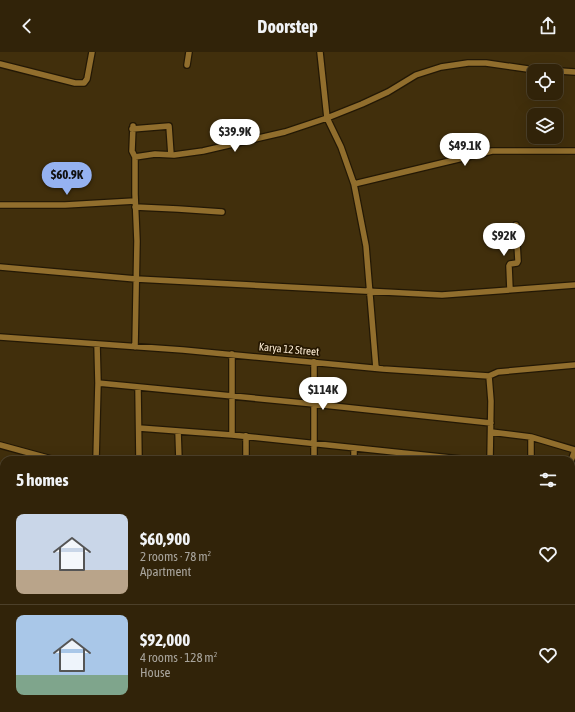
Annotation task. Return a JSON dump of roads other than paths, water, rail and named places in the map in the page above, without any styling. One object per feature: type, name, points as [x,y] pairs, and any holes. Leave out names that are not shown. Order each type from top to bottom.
[{"type":"street","points":[[0,64],[60,80],[84,83],[87,80],[92,52]]},
{"type":"street","points":[[187,65],[189,52]]},
{"type":"street","points":[[320,52],[328,118],[341,147],[354,184],[366,246],[376,368]]},
{"type":"street","points":[[136,157],[155,154],[203,151],[285,132],[328,118],[362,104],[388,92],[416,75],[441,67],[468,63],[486,63],[528,69],[575,72]]},
{"type":"street","points":[[135,346],[137,241],[135,207],[136,157],[132,151],[133,127],[170,126],[171,154]]},
{"type":"street","points":[[354,184],[492,151],[575,151]]},
{"type":"street","points":[[0,205],[65,205],[135,201]]},
{"type":"street","points":[[135,207],[222,212]]},
{"type":"street","points":[[510,290],[509,266],[510,264],[516,263],[518,260],[516,225]]},
{"type":"street","points":[[0,267],[136,278],[442,295],[575,285]]},
{"type":"street","name":"Karya 12 Street","points":[[0,337],[135,346],[376,368],[489,376],[498,372],[575,365]]},
{"type":"street","points":[[96,456],[98,383],[97,344]]},
{"type":"street","points":[[232,354],[232,434]]},
{"type":"street","points":[[314,362],[314,456]]},
{"type":"street","points":[[489,376],[491,423],[490,456]]},
{"type":"street","points":[[98,383],[491,423]]},
{"type":"street","points":[[138,388],[138,456]]},
{"type":"street","points":[[139,428],[232,434],[421,456]]},
{"type":"street","points":[[178,431],[179,456]]},
{"type":"street","points":[[491,432],[531,437],[575,450]]},
{"type":"street","points":[[246,436],[246,456]]},
{"type":"street","points":[[531,437],[531,456]]},
{"type":"street","points":[[0,444],[41,456]]},
{"type":"street","points":[[354,448],[354,456]]}]
